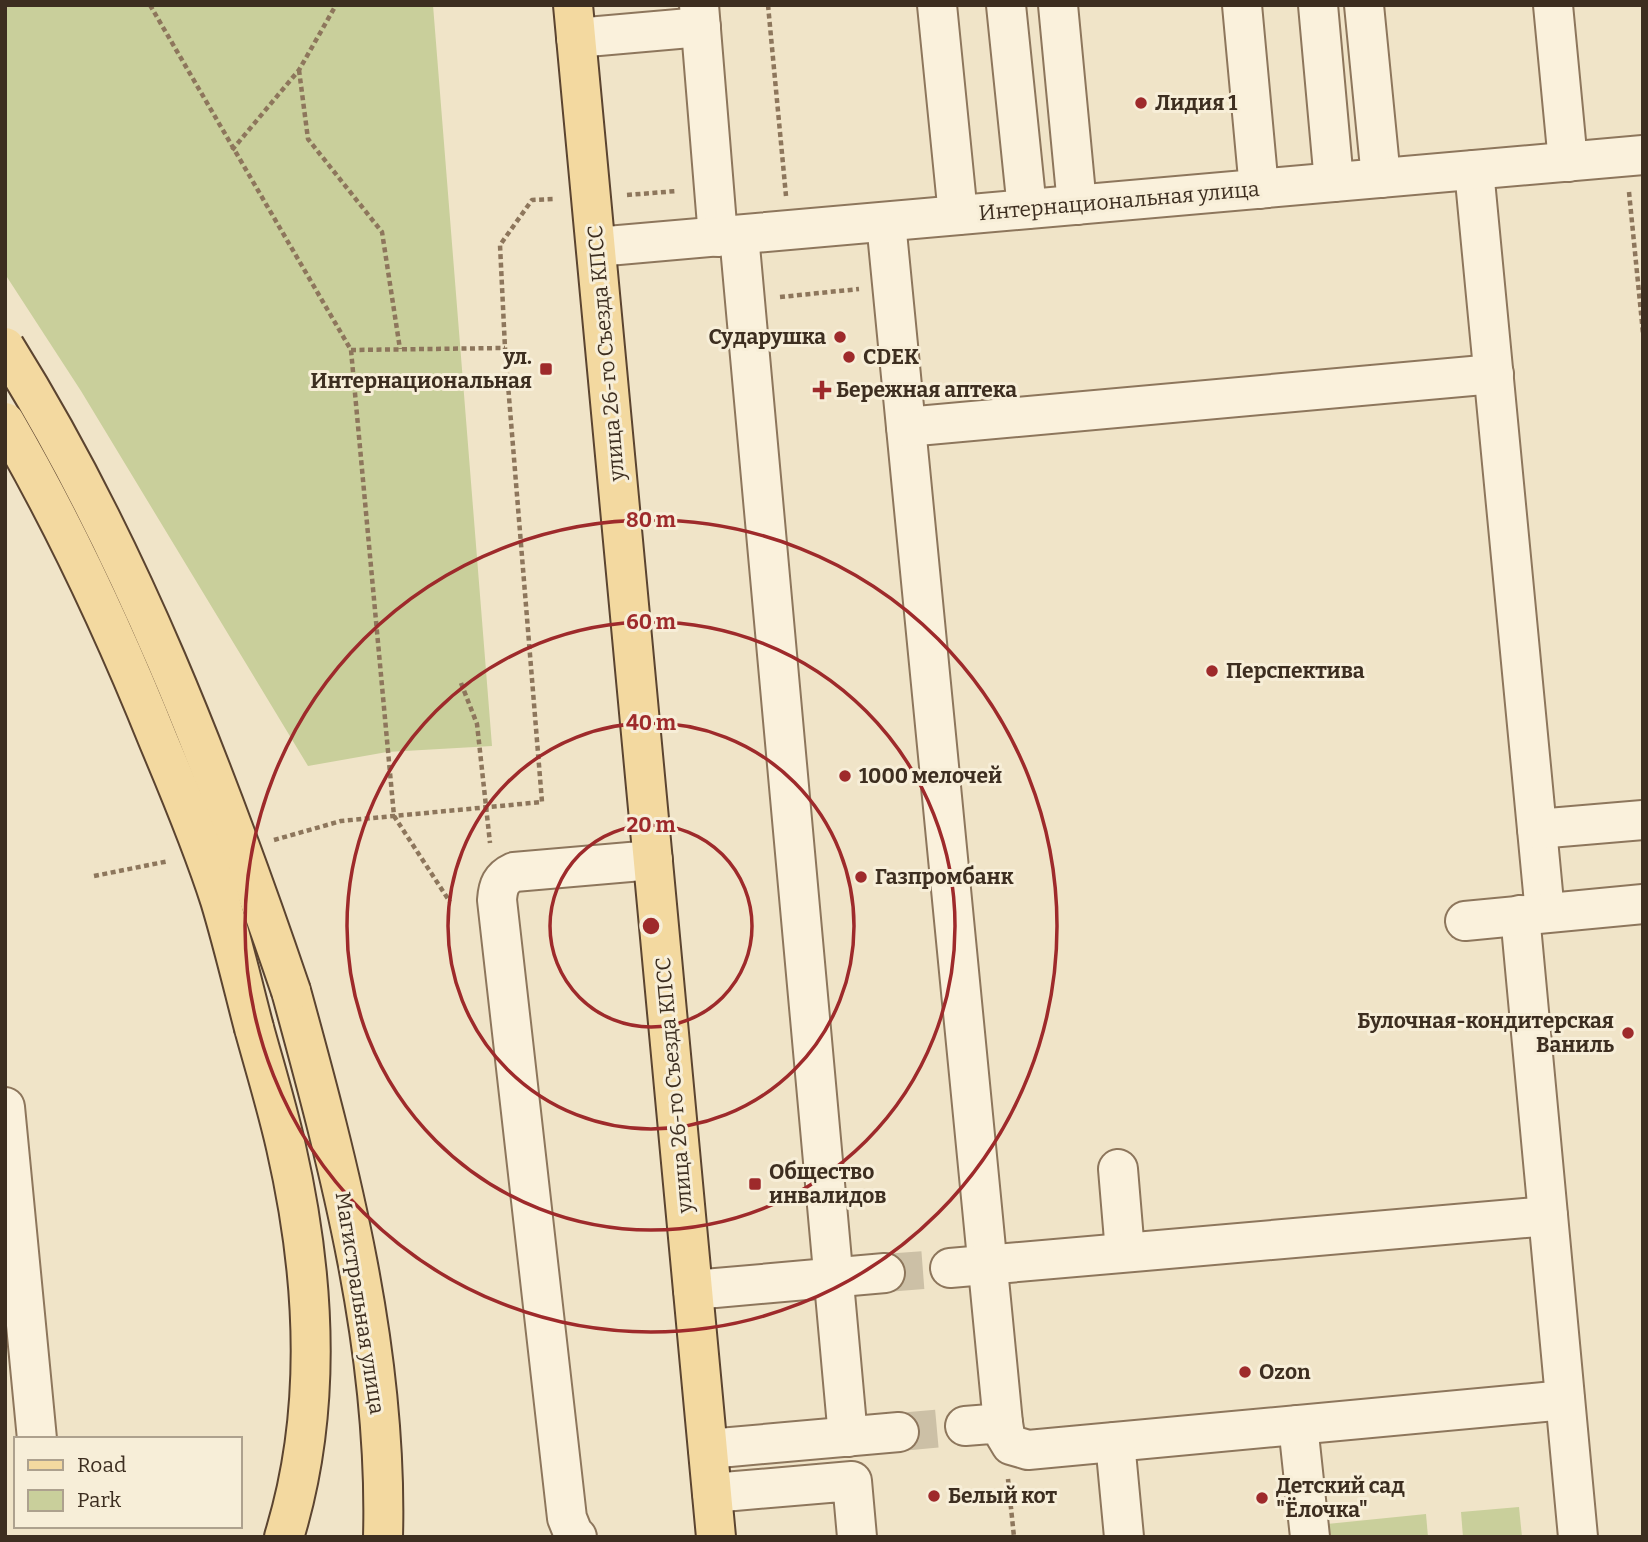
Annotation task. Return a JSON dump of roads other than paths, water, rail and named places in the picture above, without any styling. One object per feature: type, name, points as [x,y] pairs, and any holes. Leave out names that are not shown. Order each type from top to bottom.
[{"type":"main road","name":"улица 26-го Съезда КПСС","points":[[575,22],[712,1493],[709,1536]]},
{"type":"main road","name":"Магистральная улица","points":[[5,347],[78,472],[136,588],[215,779],[290,991],[324,1112],[353,1234],[370,1341],[380,1432],[383,1537]]},
{"type":"main road","points":[[5,422],[47,494],[101,602],[150,720],[219,899],[286,1148],[309,1300],[311,1365],[308,1428],[297,1496],[284,1537]]},
{"type":"street","points":[[937,5],[958,215]]},
{"type":"street","points":[[1006,5],[1027,209]]},
{"type":"street","points":[[1058,5],[1077,205]]},
{"type":"street","points":[[1242,5],[1259,189]]},
{"type":"street","points":[[1318,5],[1334,182]]},
{"type":"street","points":[[1364,5],[1381,178]]},
{"type":"street","points":[[1553,5],[1568,162]]},
{"type":"street","points":[[575,22],[700,16],[728,236],[745,301],[848,1437]]},
{"type":"street","name":"Интернациональная улица","points":[[596,247],[1634,156]]},
{"type":"street","points":[[1475,170],[1537,829],[1532,914],[1548,1216],[1578,1537]]},
{"type":"street","points":[[886,222],[1005,1435],[1011,1445],[1019,1449],[1565,1400]]},
{"type":"street","points":[[906,427],[1494,374]]},
{"type":"street","points":[[1537,829],[1643,820]]},
{"type":"street","points":[[577,1537],[567,1518],[497,900],[498,888],[505,876],[514,872],[653,860]]},
{"type":"street","points":[[1465,920],[1643,904]]},
{"type":"street","points":[[5,1107],[37,1437]]},
{"type":"street","points":[[1118,1169],[1125,1252]]},
{"type":"street","points":[[950,1268],[1548,1216]]},
{"type":"street","points":[[693,1290],[885,1273]]},
{"type":"street","points":[[965,1426],[1003,1423]]},
{"type":"street","points":[[1298,1425],[1310,1537]]},
{"type":"street","points":[[708,1449],[899,1432]]},
{"type":"street","points":[[1115,1442],[1124,1537]]},
{"type":"street","points":[[712,1493],[852,1481],[857,1537]]},
{"type":"tunnel","points":[[885,1273],[950,1268]]},
{"type":"tunnel","points":[[899,1432],[965,1426]]},
{"type":"place","name":"Лидия 1","points":[[1141,103]]},
{"type":"place","name":"Сударушка","points":[[840,337]]},
{"type":"place","name":"CDEK","points":[[849,357]]},
{"type":"place","name":"ул. Интернациональная","points":[[546,369]]},
{"type":"place","name":"Бережная аптека","points":[[822,390]]},
{"type":"place","name":"Перспектива","points":[[1212,671]]},
{"type":"place","name":"1000 мелочей","points":[[845,776]]},
{"type":"place","name":"Газпромбанк","points":[[861,877]]},
{"type":"place","name":"Булочная-кондитерская Ваниль","points":[[1628,1033]]},
{"type":"place","name":"Общество инвалидов","points":[[755,1184]]},
{"type":"place","name":"Ozon","points":[[1245,1372]]},
{"type":"place","name":"Белый кот","points":[[934,1496]]},
{"type":"place","name":"Детский сад \"Ёлочка\"","points":[[1262,1498]]}]
